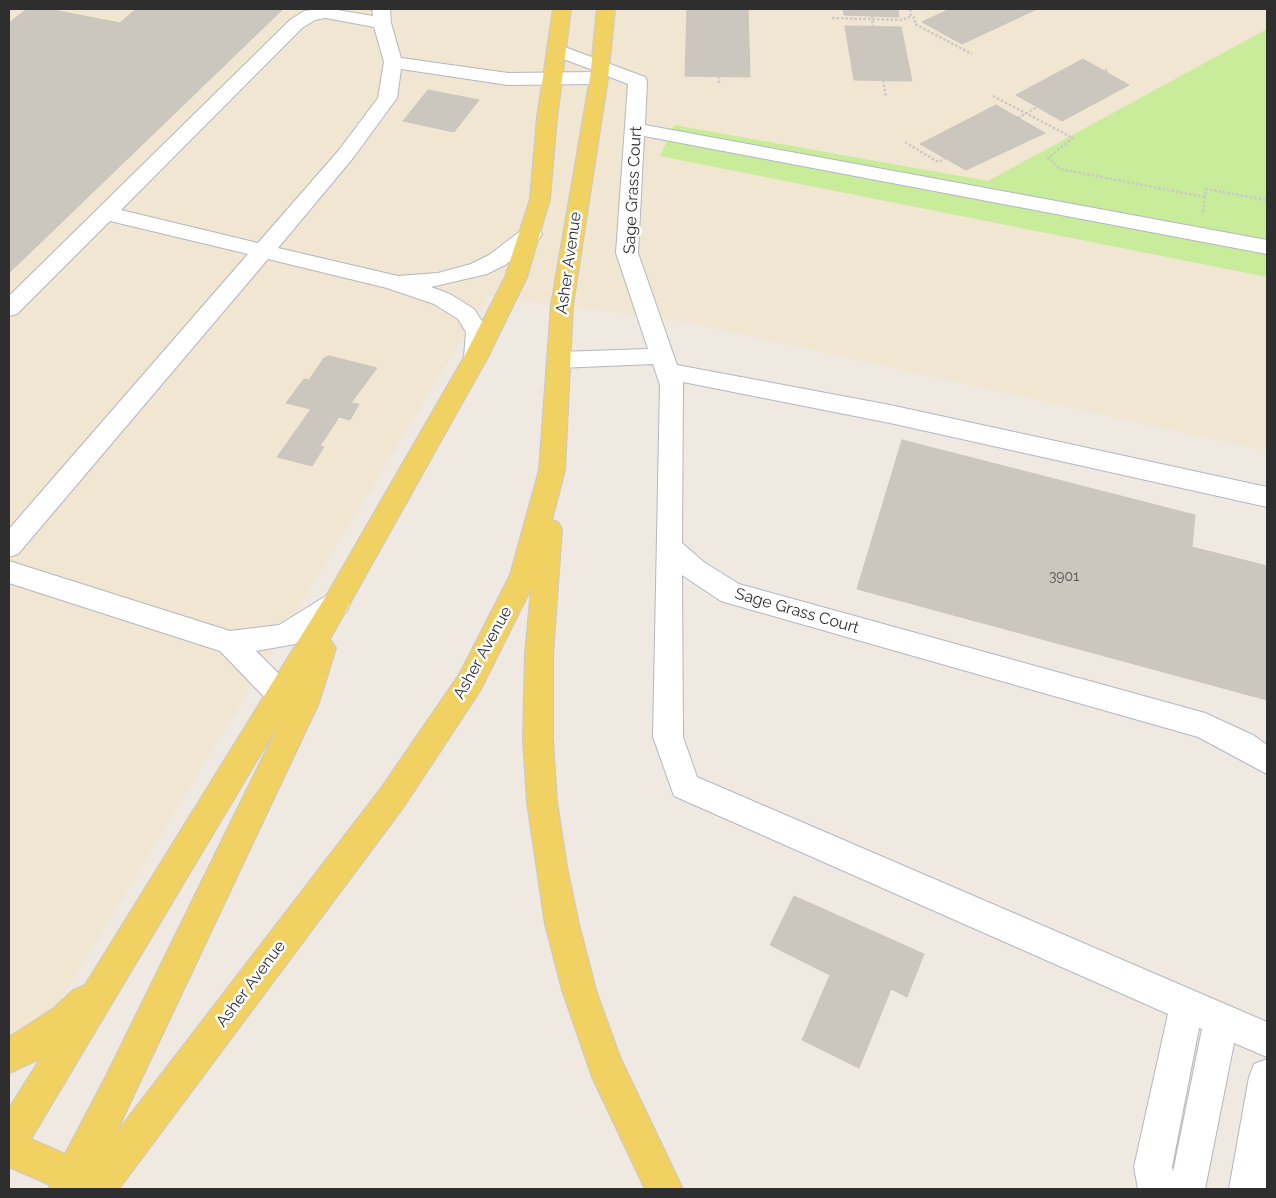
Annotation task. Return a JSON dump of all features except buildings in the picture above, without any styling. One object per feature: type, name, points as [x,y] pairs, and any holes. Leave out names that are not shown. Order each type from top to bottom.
[{"type":"main road","points":[[9,1142],[336,604],[476,357],[516,277],[531,234],[540,199],[552,78],[562,9]]},
{"type":"main road","name":"Asher Avenue","points":[[88,1186],[392,798],[470,682],[524,575],[552,470],[562,305],[599,72],[606,9]]},
{"type":"main road","points":[[552,470],[539,655],[538,720],[542,802],[562,924],[589,1018],[605,1064],[664,1189]]},
{"type":"main road","points":[[9,1148],[88,1186],[119,1089],[304,703],[336,604]]},
{"type":"main road","points":[[9,1055],[32,1044],[66,1020],[105,984]]},
{"type":"lane","points":[[9,309],[296,24],[310,16],[326,13],[382,16],[393,62],[387,98],[346,154],[9,547]]},
{"type":"lane","name":"Sage Grass Court","points":[[556,50],[599,72],[638,81],[627,253],[672,385],[669,547],[695,570],[731,593],[1205,726],[1242,744],[1267,762]]},
{"type":"lane","points":[[393,62],[508,79],[552,78],[599,72]]},
{"type":"lane","points":[[636,129],[1267,247]]},
{"type":"lane","points":[[105,213],[392,282],[448,302],[466,314],[478,332],[476,357]]},
{"type":"lane","points":[[392,282],[438,280],[479,269],[497,260],[531,234]]},
{"type":"lane","points":[[559,360],[664,364],[1267,497]]},
{"type":"lane","points":[[669,547],[668,737],[685,786],[1267,1040]]},
{"type":"lane","points":[[9,572],[230,643],[285,636],[336,604]]},
{"type":"lane","points":[[230,643],[281,695]]},
{"type":"lane","points":[[1157,1189],[1153,1167],[1187,1004]]},
{"type":"lane","points":[[1185,1189],[1189,1183],[1221,1020]]},
{"type":"lane","points":[[1248,1189],[1261,1145],[1267,1077]]},
{"type":"path","points":[[910,9],[911,16],[915,18],[915,24],[972,54]]},
{"type":"path","points":[[832,18],[902,20],[911,16]]},
{"type":"path","points":[[873,18],[873,26]]},
{"type":"path","points":[[937,36],[942,33]]},
{"type":"path","points":[[1105,72],[1109,69]]},
{"type":"path","points":[[719,76],[719,85]]},
{"type":"path","points":[[883,80],[886,97]]},
{"type":"path","points":[[993,96],[1073,138],[1048,158],[1060,169],[1205,197]]},
{"type":"path","points":[[1018,118],[1037,107]]},
{"type":"path","points":[[905,142],[938,162],[945,158]]},
{"type":"path","points":[[1201,234],[1206,189],[1267,200]]},
{"type":"shaded area","points":[[9,9],[1267,9],[1267,451],[687,322],[488,296],[14,1077],[9,1075]]},
{"type":"green space","points":[[1267,29],[1267,277],[660,156],[674,125],[988,181]]}]
